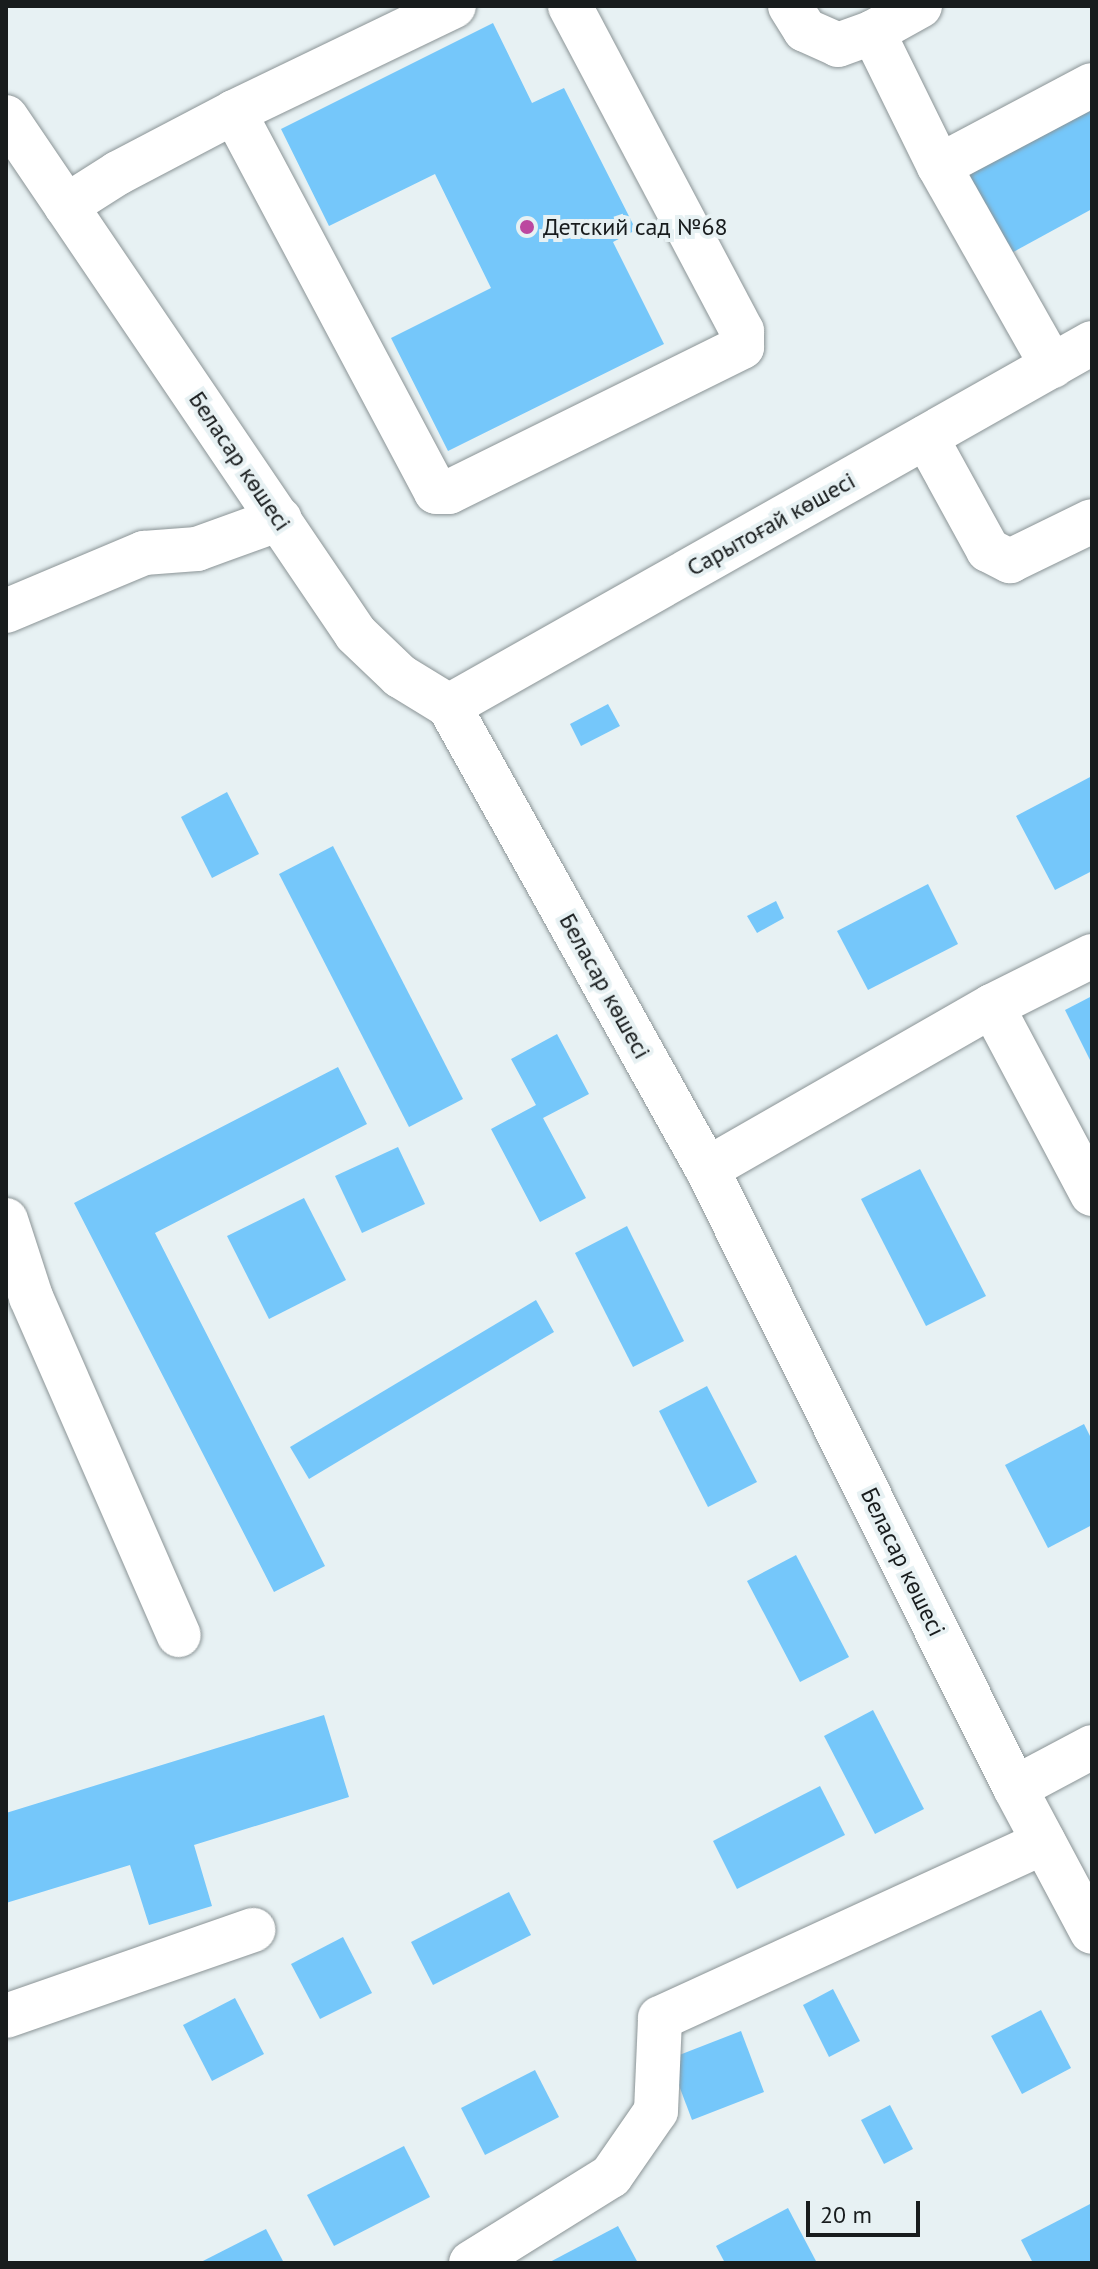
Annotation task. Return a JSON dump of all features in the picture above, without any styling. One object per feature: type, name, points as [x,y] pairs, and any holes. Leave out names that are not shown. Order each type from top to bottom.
[{"type":"street","points":[[66,206],[118,173],[234,112],[454,6]]},
{"type":"street","points":[[234,112],[436,492],[449,492],[742,347],[742,331],[570,6]]},
{"type":"street","points":[[790,6],[805,30],[838,45],[873,32],[920,6]]},
{"type":"street","points":[[873,32],[939,166],[1052,366]]},
{"type":"street","points":[[939,166],[1092,85]]},
{"type":"street","name":"Беласар көшесі","points":[[6,117],[356,634],[400,676],[449,706],[707,1169],[1015,1788],[1092,1932]]},
{"type":"street","name":"Сарытоғай көшесі","points":[[449,706],[1092,343]]},
{"type":"street","points":[[926,437],[988,550],[1010,561],[1092,521]]},
{"type":"street","points":[[6,611],[144,553],[197,549],[280,519]]},
{"type":"street","points":[[707,1169],[992,1006],[1092,956]]},
{"type":"street","points":[[992,1006],[1092,1194]]},
{"type":"street","points":[[6,1220],[19,1300],[179,1635]]},
{"type":"street","points":[[1015,1788],[1092,1747]]},
{"type":"street","points":[[471,2263],[611,2176],[656,2111],[660,2018],[1044,1842]]},
{"type":"street","points":[[6,2016],[253,1930]]},
{"type":"building","points":[[493,23],[532,103],[564,88],[636,230],[613,242],[664,344],[448,451],[391,338],[491,288],[435,174],[329,226],[281,129]]},
{"type":"building","points":[[1092,104],[1092,209],[1006,256],[962,176]]},
{"type":"building","points":[[608,704],[620,726],[581,746],[570,724]]},
{"type":"building","points":[[1092,776],[1092,871],[1055,890],[1016,816]]},
{"type":"building","points":[[227,792],[259,854],[212,878],[181,817]]},
{"type":"building","points":[[333,846],[463,1099],[409,1127],[279,874]]},
{"type":"building","points":[[928,884],[958,944],[868,990],[837,931]]},
{"type":"building","points":[[776,901],[784,918],[757,933],[747,916]]},
{"type":"building","points":[[1092,996],[1092,1064],[1065,1010]]},
{"type":"building","points":[[557,1034],[589,1094],[543,1118],[586,1198],[540,1222],[491,1129],[536,1105],[511,1059]]},
{"type":"building","points":[[338,1067],[367,1124],[155,1233],[325,1566],[274,1592],[74,1203]]},
{"type":"building","points":[[398,1147],[425,1204],[362,1233],[335,1176]]},
{"type":"building","points":[[920,1169],[986,1296],[926,1326],[861,1199]]},
{"type":"building","points":[[304,1198],[346,1280],[269,1319],[227,1236]]},
{"type":"building","points":[[627,1226],[684,1341],[633,1367],[575,1253]]},
{"type":"building","points":[[536,1300],[554,1332],[309,1479],[290,1447]]},
{"type":"building","points":[[707,1386],[757,1482],[708,1507],[659,1411]]},
{"type":"building","points":[[1084,1424],[1092,1440],[1092,1525],[1048,1548],[1005,1465]]},
{"type":"building","points":[[796,1555],[849,1657],[800,1682],[747,1581]]},
{"type":"building","points":[[873,1710],[924,1809],[875,1834],[824,1736]]},
{"type":"building","points":[[324,1715],[349,1797],[194,1845],[212,1906],[149,1925],[130,1865],[6,1903],[6,1813]]},
{"type":"building","points":[[820,1786],[845,1835],[737,1889],[713,1841]]},
{"type":"building","points":[[509,1892],[531,1935],[433,1985],[411,1942]]},
{"type":"building","points":[[343,1937],[372,1993],[320,2019],[291,1964]]},
{"type":"building","points":[[833,1989],[860,2041],[829,2057],[803,2005]]},
{"type":"building","points":[[235,1998],[264,2054],[212,2081],[183,2025]]},
{"type":"building","points":[[1041,2010],[1071,2068],[1022,2094],[991,2036]]},
{"type":"building","points":[[741,2031],[764,2092],[692,2120],[669,2059]]},
{"type":"building","points":[[535,2070],[559,2117],[485,2155],[461,2108]]},
{"type":"building","points":[[890,2105],[913,2149],[884,2164],[861,2120]]},
{"type":"building","points":[[404,2146],[430,2197],[334,2246],[307,2195]]},
{"type":"building","points":[[1092,2203],[1092,2263],[1033,2263],[1021,2240]]},
{"type":"building","points":[[788,2208],[817,2263],[725,2263],[716,2246]]},
{"type":"building","points":[[618,2226],[638,2263],[548,2263]]},
{"type":"building","points":[[266,2229],[284,2263],[199,2263]]},
{"type":"place","name":"Детский сад №68","points":[[527,227]]}]
